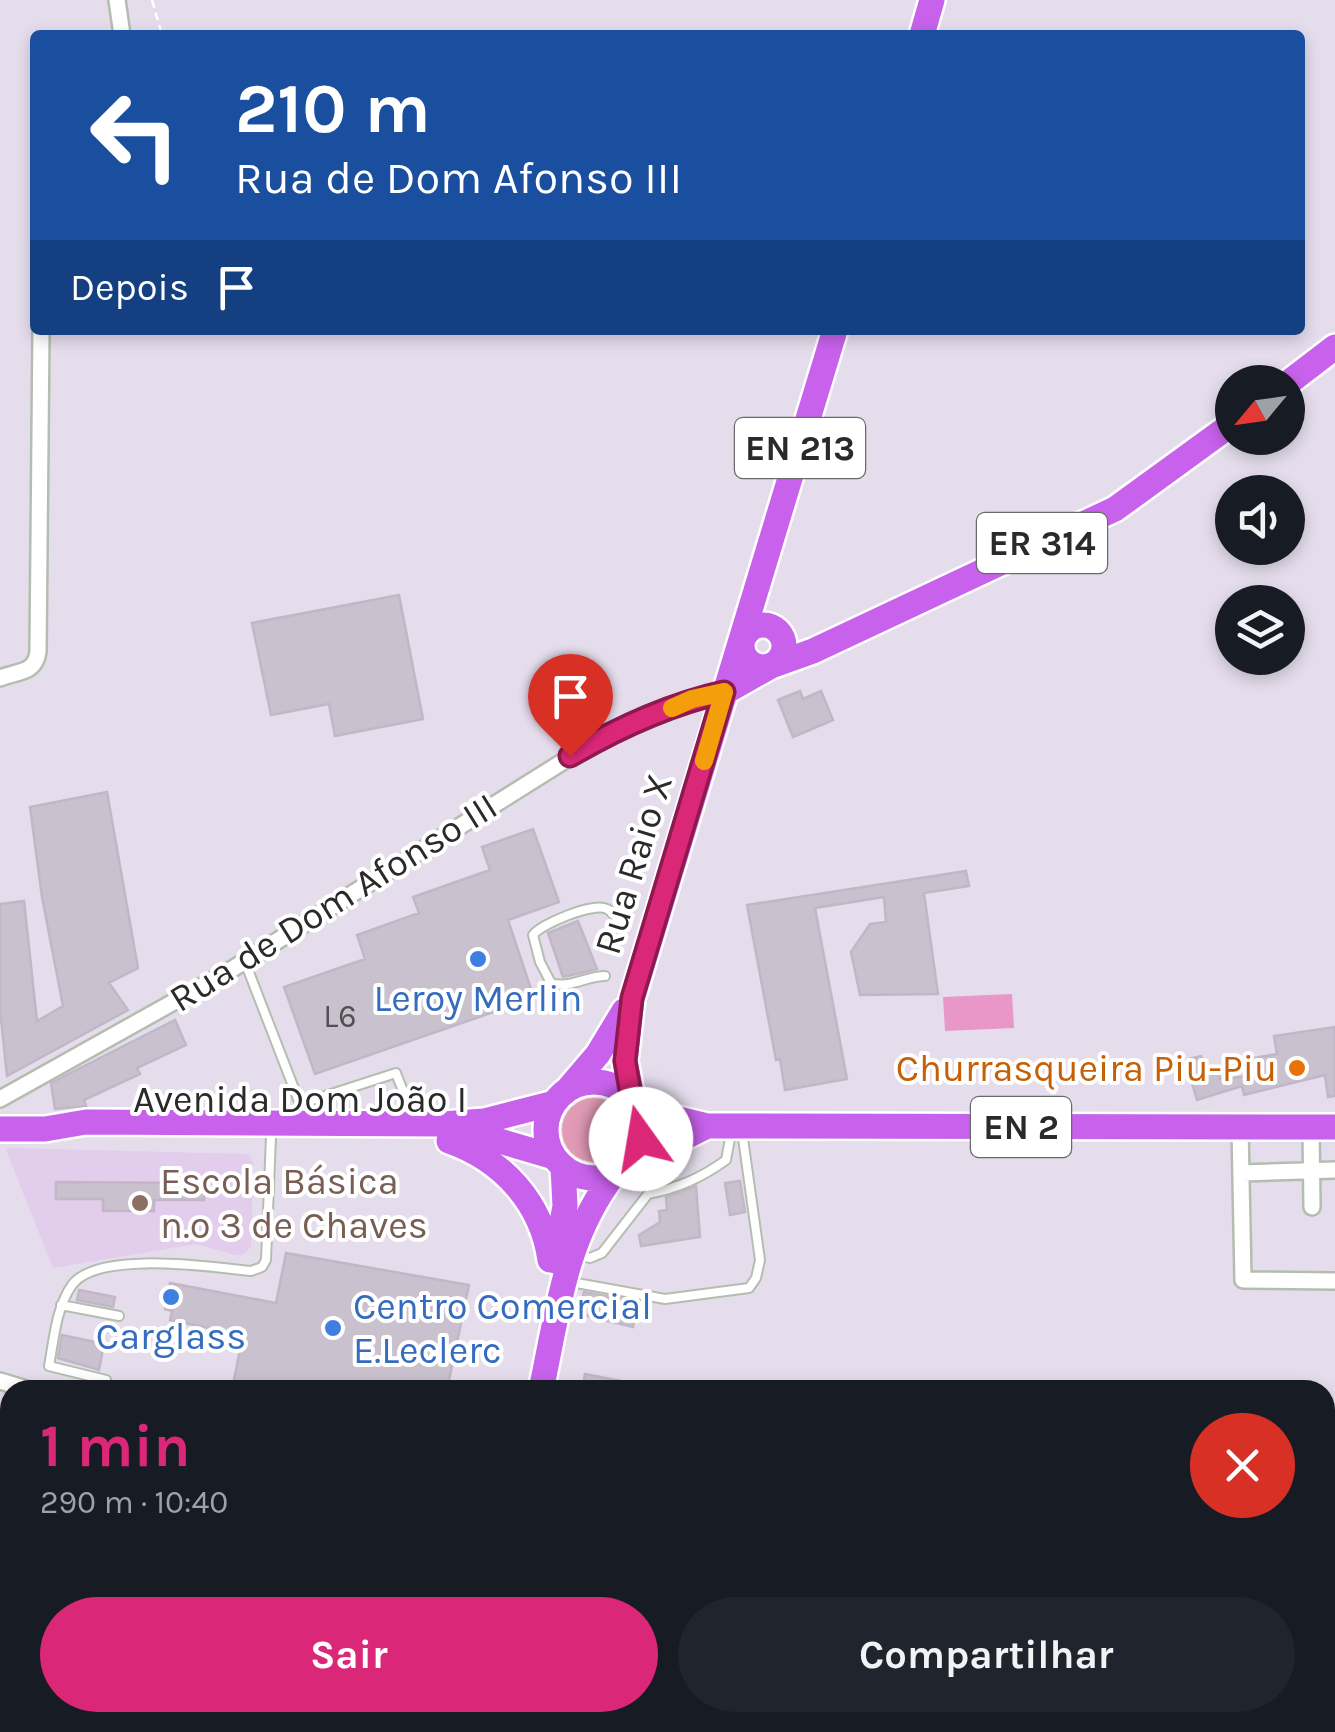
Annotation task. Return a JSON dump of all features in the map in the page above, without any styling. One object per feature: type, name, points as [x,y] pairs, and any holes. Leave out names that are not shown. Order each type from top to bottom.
[{"type":"main road","points":[[923,30],[932,0]]},
{"type":"main road","name":"EN 213","points":[[743,638],[833,335]]},
{"type":"main road","points":[[1305,370],[1335,347]]},
{"type":"main road","name":"ER 314","points":[[771,666],[799,657],[1115,508],[1215,436]]},
{"type":"main road","name":"EN 213","points":[[764,565],[767,597],[784,650],[771,666]]},
{"type":"main road","points":[[771,666],[748,661],[743,638],[755,626],[772,626],[778,631]]},
{"type":"main road","name":"ER 314","points":[[778,631],[795,639],[837,638]]},
{"type":"main road","name":"Rua Raio X","points":[[635,1106],[625,1061],[632,998],[743,638]]},
{"type":"main road","points":[[724,692],[771,666]]},
{"type":"main road","name":"Rua Raio X","points":[[561,1096],[598,1054],[632,998]]},
{"type":"main road","name":"EN 2","points":[[561,1096],[595,1082],[622,1092],[635,1106],[727,1126],[1323,1127]]},
{"type":"main road","points":[[543,1380],[559,1278],[565,1206],[558,1162],[546,1130],[561,1096]]},
{"type":"main road","name":"Avenida Dom João I","points":[[0,1129],[44,1129],[88,1136],[272,1137],[442,1131],[484,1122],[561,1096]]},
{"type":"main road","points":[[529,1380],[559,1278],[589,1209],[641,1139],[635,1106]]},
{"type":"main road","name":"Avenida Dom João I","points":[[44,1129],[86,1122],[442,1131],[486,1136],[558,1162]]},
{"type":"main road","name":"EN 2","points":[[558,1162],[588,1178],[620,1170],[727,1126]]},
{"type":"main road","points":[[442,1131],[492,1163],[523,1194],[546,1234],[559,1278]]},
{"type":"street","points":[[117,0],[121,30]]},
{"type":"street","points":[[0,678],[27,670],[37,660],[38,652],[41,335]]},
{"type":"street","name":"Rua de Dom Afonso III","points":[[0,1099],[244,961],[599,739],[692,699],[724,692]]},
{"type":"street","points":[[1240,1126],[1243,1280],[1335,1282]]},
{"type":"street","points":[[1312,1207],[1312,1171],[1323,1127]]},
{"type":"street","points":[[1241,1173],[1335,1170]]},
{"type":"lane","points":[[605,976],[591,976],[562,986],[551,983],[533,935],[540,927],[596,907],[612,912],[622,927]]},
{"type":"lane","points":[[244,961],[300,1104],[396,1073],[416,1112],[442,1131]]},
{"type":"lane","points":[[572,1254],[590,1258],[602,1254],[648,1194],[676,1188],[726,1160],[727,1126]]},
{"type":"lane","points":[[559,1278],[664,1298],[749,1288],[760,1260],[727,1126]]},
{"type":"lane","points":[[106,1380],[48,1366],[61,1305],[73,1283],[89,1270],[167,1262],[251,1271],[262,1267],[266,1260],[272,1137]]},
{"type":"lane","points":[[61,1305],[120,1316]]},
{"type":"path","points":[[152,0],[161,30]]},
{"type":"shaded area","points":[[1012,994],[1014,1028],[945,1031],[943,997]]},
{"type":"shaded area","points":[[594,1098],[617,1107],[626,1130],[617,1153],[594,1162],[571,1153],[562,1130],[571,1107]]},
{"type":"shaded area","name":"Escola Básica n.º 3 de Chaves","points":[[6,1150],[248,1154],[253,1162],[251,1247],[242,1255],[235,1255],[196,1244],[53,1268]]},
{"type":"building","points":[[399,595],[423,719],[335,736],[329,704],[271,715],[252,623]]},
{"type":"building","points":[[800,691],[803,699],[821,691],[833,720],[793,737],[778,700]]},
{"type":"building","points":[[107,792],[138,968],[109,983],[128,1010],[7,1076],[0,1009],[0,904],[24,901],[37,1021],[63,1006],[30,807]]},
{"type":"building","points":[[533,829],[559,902],[508,920],[534,998],[315,1074],[284,987],[365,959],[357,935],[419,913],[413,897],[490,870],[482,847]]},
{"type":"building","points":[[966,871],[969,886],[924,893],[938,994],[860,995],[851,952],[870,924],[886,922],[884,897],[815,908],[847,1079],[785,1090],[747,905]]},
{"type":"building","points":[[578,921],[597,969],[563,977],[548,933]]},
{"type":"building","points":[[175,1020],[186,1045],[137,1068],[140,1074],[84,1100],[86,1106],[55,1109],[51,1083]]},
{"type":"building","points":[[1335,1027],[1335,1096],[1328,1097],[1325,1075],[1244,1095],[1242,1086],[1197,1100],[1185,1060],[1201,1056],[1206,1073],[1218,1070],[1221,1080],[1246,1076],[1243,1060],[1277,1054],[1274,1036]]},
{"type":"building","points":[[740,1181],[745,1212],[730,1215],[725,1183]]},
{"type":"building","points":[[56,1182],[204,1183],[204,1200],[154,1200],[154,1211],[103,1211],[103,1199],[56,1199]]},
{"type":"building","points":[[696,1186],[700,1237],[641,1246],[639,1235],[660,1222],[659,1211],[667,1210],[666,1197]]},
{"type":"building","name":"Centro Comercial E.Leclerc","points":[[286,1253],[469,1285],[449,1380],[234,1380],[243,1335],[170,1320],[172,1311],[165,1309],[170,1283],[276,1303]]},
{"type":"building","points":[[79,1290],[115,1297],[113,1307],[77,1300]]},
{"type":"building","points":[[584,1292],[638,1302],[633,1327],[579,1314]]},
{"type":"building","points":[[62,1335],[104,1344],[99,1370],[58,1358]]},
{"type":"building","points":[[585,1374],[616,1380],[584,1380]]},
{"type":"slow traffic","points":[[672,708],[724,692],[704,761]]},
{"type":"place","name":"Leroy Merlin","points":[[478,959]]},
{"type":"place","name":"Churrasqueira Piu-Piu","points":[[1297,1068]]},
{"type":"place","name":"Escola Básica n.º 3 de Chaves","points":[[140,1203]]},
{"type":"place","name":"Carglass","points":[[171,1297]]},
{"type":"place","name":"Centro Comercial E.Leclerc","points":[[333,1328]]},
{"type":"route","points":[[570,756],[599,739],[692,699],[724,692],[632,998],[625,1061],[632,1102],[642,1124],[641,1139]]}]
